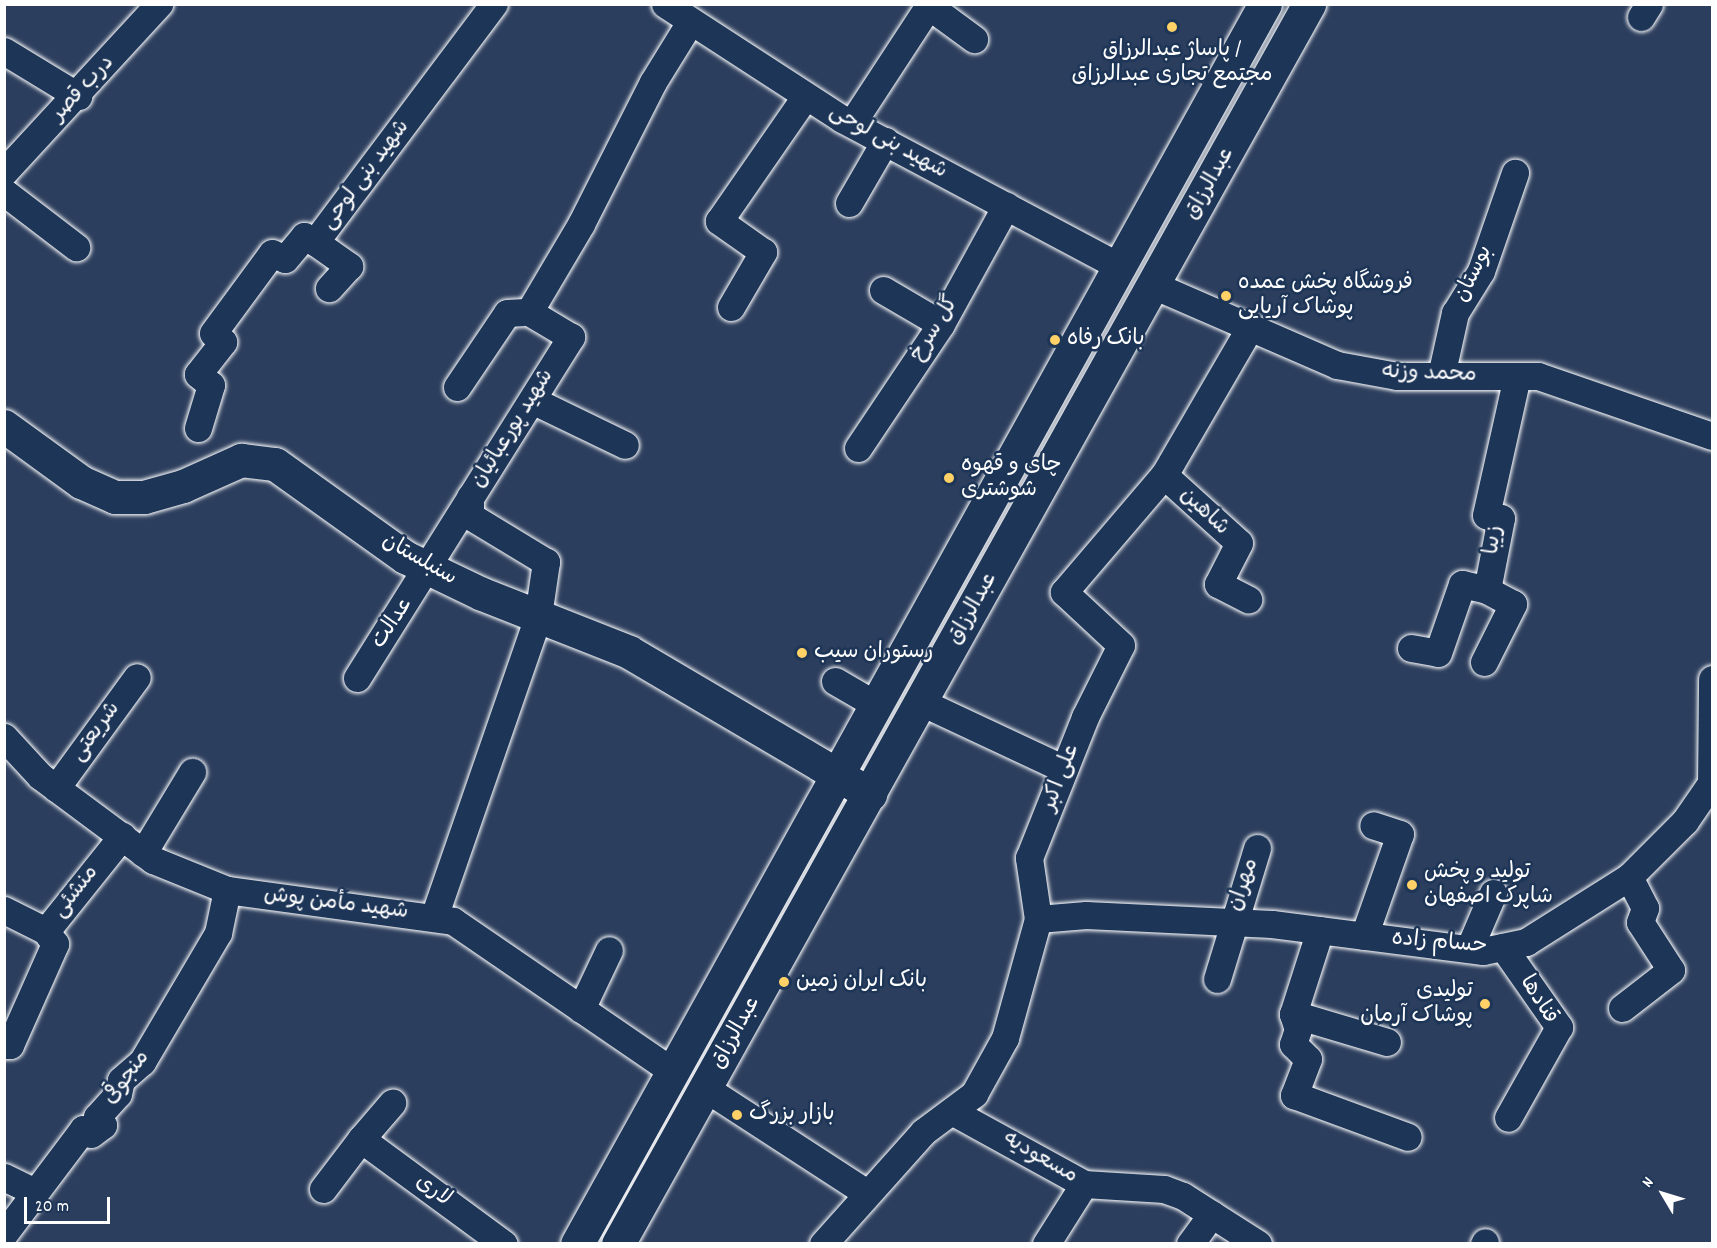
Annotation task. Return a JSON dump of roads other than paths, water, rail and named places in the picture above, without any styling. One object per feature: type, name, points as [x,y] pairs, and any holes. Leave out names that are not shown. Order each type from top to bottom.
[{"type":"main road","name":"عبدالرزاق","points":[[577,1244],[1265,4]]},
{"type":"main road","name":"عبدالرزاق","points":[[618,1244],[1309,4]]},
{"type":"main road","name":"سنبلستان","points":[[4,426],[81,482],[115,496],[144,497],[183,486],[241,460],[275,464],[430,568],[538,616],[629,652],[870,794]]},
{"type":"street","name":"درب قصر","points":[[4,172],[78,96],[159,4]]},
{"type":"street","name":"شهید بنی لوحی","points":[[198,428],[212,385],[198,374],[223,342],[213,333],[272,253],[285,259],[304,236],[315,242],[494,4]]},
{"type":"street","name":"شهید بنی لوحی","points":[[665,4],[806,97],[1119,266]]},
{"type":"street","points":[[852,123],[929,5],[974,39]]},
{"type":"street","points":[[457,387],[507,313],[529,312],[581,224],[653,82],[690,22]]},
{"type":"street","points":[[4,51],[78,96]]},
{"type":"street","points":[[730,307],[763,252],[718,221],[806,97]]},
{"type":"street","points":[[849,203],[885,141]]},
{"type":"street","name":"بوستان","points":[[1441,376],[1455,313],[1480,271],[1515,173]]},
{"type":"street","points":[[4,192],[76,247]]},
{"type":"street","name":"گل سرخ","points":[[858,448],[941,324],[1006,206]]},
{"type":"street","points":[[315,242],[349,266],[329,288]]},
{"type":"street","name":"محمد وزنه","points":[[1154,285],[1337,365],[1397,376],[1538,376],[1713,436]]},
{"type":"street","points":[[883,290],[941,324]]},
{"type":"street","name":"شهید پورعبائیان","points":[[434,917],[538,616],[546,562],[470,516],[470,498],[571,337],[529,312]]},
{"type":"street","name":"علی اکبر","points":[[823,1244],[865,1192],[923,1132],[955,1113],[974,1094],[1005,1038],[1038,919],[1029,858],[1064,769],[1121,645],[1064,592],[1164,475],[1250,327]]},
{"type":"street","name":"زیبا","points":[[1487,590],[1501,518],[1486,515],[1517,376]]},
{"type":"street","points":[[532,400],[625,445]]},
{"type":"street","name":"شاهین","points":[[1164,475],[1239,543],[1218,584],[1248,599]]},
{"type":"street","name":"عدالت","points":[[357,678],[430,568],[470,498]]},
{"type":"street","points":[[1411,648],[1438,653],[1462,584],[1487,590],[1513,604],[1484,662]]},
{"type":"street","name":"شریعتی","points":[[56,788],[137,677]]},
{"type":"street","name":"حسام زاده","points":[[1038,919],[1086,915],[1232,922],[1320,930],[1469,950],[1526,942],[1629,877],[1684,821],[1711,783],[1713,679]]},
{"type":"street","points":[[836,681],[876,705]]},
{"type":"street","points":[[921,702],[1064,769]]},
{"type":"street","name":"شهید مأمن پوش","points":[[4,737],[56,788],[143,853],[227,890],[453,921],[672,1071]]},
{"type":"street","points":[[143,853],[192,772]]},
{"type":"street","points":[[1364,936],[1400,834],[1373,825]]},
{"type":"street","name":"منشئی","points":[[4,1045],[10,1045],[55,944],[46,931],[122,836]]},
{"type":"street","name":"مهران","points":[[1217,979],[1232,922],[1257,848]]},
{"type":"street","points":[[1622,1008],[1671,970],[1640,922],[1645,908],[1629,877]]},
{"type":"street","name":"منجوقی","points":[[7,1224],[35,1192],[82,1129],[92,1134],[103,1125],[97,1117],[118,1094],[121,1080],[142,1062],[218,933],[227,890]]},
{"type":"street","points":[[1469,950],[1493,893]]},
{"type":"street","points":[[4,910],[46,931]]},
{"type":"street","points":[[1320,930],[1293,1014],[1298,1029],[1293,1044],[1308,1059],[1294,1095],[1408,1137]]},
{"type":"street","name":"قنادها","points":[[1503,947],[1559,1027],[1508,1118]]},
{"type":"street","points":[[581,1009],[609,950]]},
{"type":"street","points":[[1293,1014],[1387,1042]]},
{"type":"street","points":[[705,1088],[865,1192]]},
{"type":"street","points":[[323,1189],[392,1103]]},
{"type":"street","name":"مسعودیه","points":[[955,1113],[1084,1184],[1164,1189],[1212,1214],[1257,1244]]},
{"type":"street","name":"لاری","points":[[361,1139],[504,1244]]},
{"type":"street","points":[[4,1177],[35,1192]]},
{"type":"street","points":[[1046,1244],[1084,1184]]},
{"type":"street","points":[[1190,1244],[1212,1214]]},
{"type":"place","name":"پاساژ عبدالرزاق / مجتمع تجاری عبدالرزاق","points":[[1172,27]]},
{"type":"place","name":"فروشگاه پخش عمده پوشاک آریایی","points":[[1226,296]]},
{"type":"place","name":"بانک رفاه","points":[[1055,340]]},
{"type":"place","name":"چای و قهوه شوشتری","points":[[949,478]]},
{"type":"place","name":"رستوران سيب","points":[[802,653]]},
{"type":"place","name":"تولید و پخش شاپرک اصفهان","points":[[1412,885]]},
{"type":"place","name":"بانک ایران زمین","points":[[784,982]]},
{"type":"place","name":"تولیدی پوشاک آرمان","points":[[1485,1004]]},
{"type":"place","name":"بازار بزرگ","points":[[737,1115]]}]
